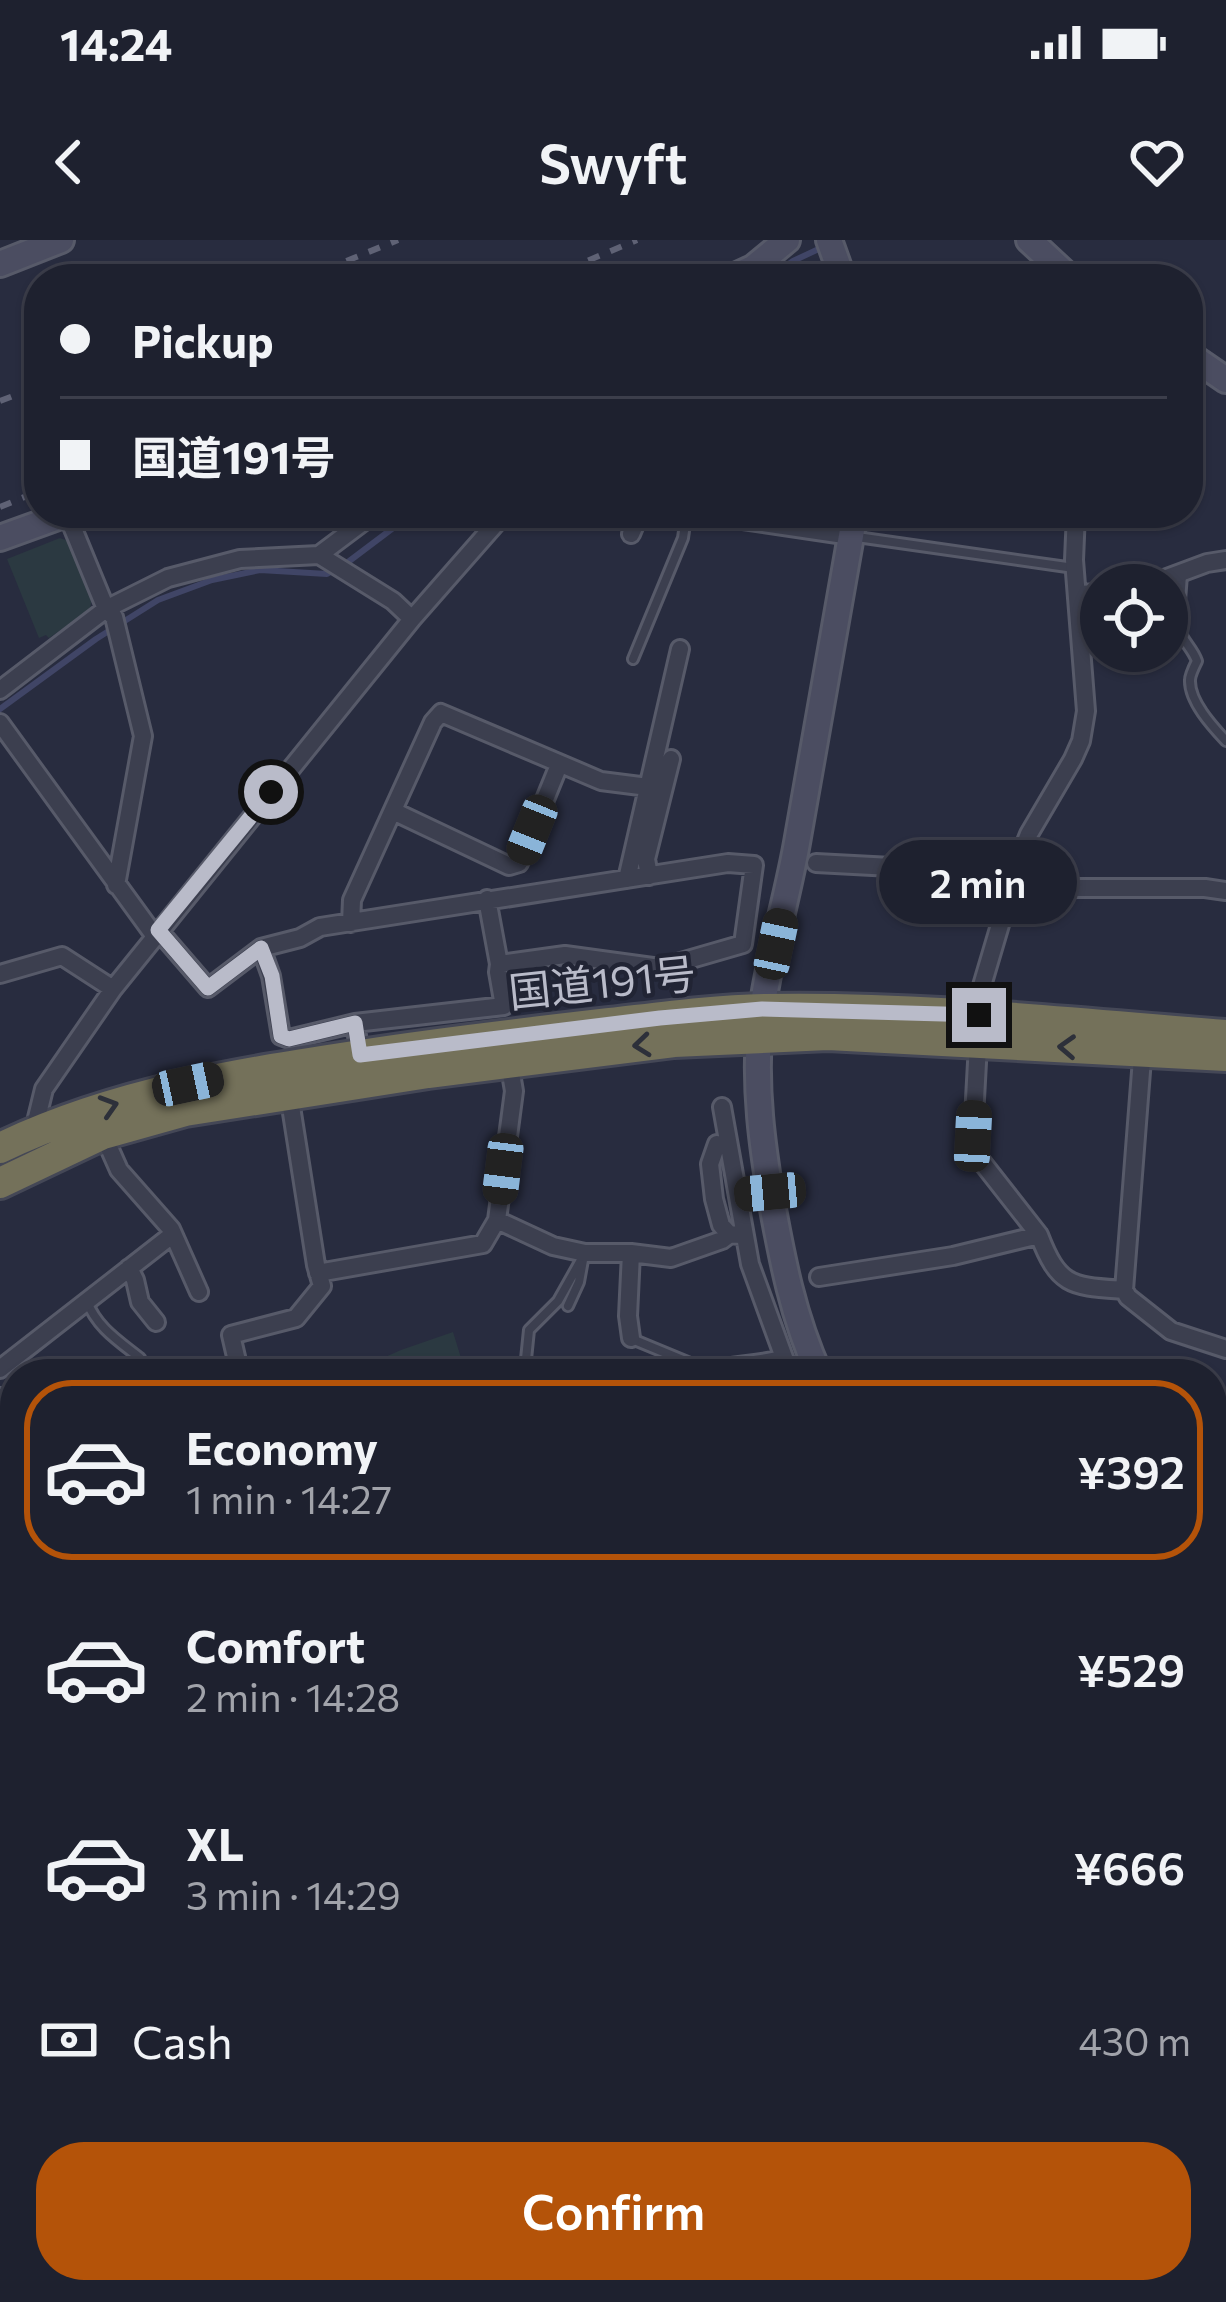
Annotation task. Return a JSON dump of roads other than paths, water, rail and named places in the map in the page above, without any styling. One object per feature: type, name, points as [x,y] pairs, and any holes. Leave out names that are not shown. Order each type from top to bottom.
[{"type":"highway","name":"国道191号","points":[[0,1183],[38,1147],[88,1112],[188,1084],[360,1055],[612,1023],[761,1023],[828,1036],[978,1028],[1143,1040],[1226,1056]]},
{"type":"highway","name":"国道191号","points":[[0,1148],[38,1147],[103,1134],[185,1111],[674,1042],[761,1023]]},
{"type":"highway","name":"国道191号","points":[[1143,1040],[1226,1034]]},
{"type":"street","points":[[0,264],[61,240]]},
{"type":"street","points":[[758,264],[787,240]]},
{"type":"street","points":[[1029,240],[1055,264]]},
{"type":"street","points":[[0,538],[28,528]]},
{"type":"street","points":[[74,528],[121,638],[143,736],[116,885]]},
{"type":"street","points":[[324,558],[353,528]]},
{"type":"street","points":[[38,1147],[44,1089],[113,989],[412,619],[492,528]]},
{"type":"street","points":[[631,534],[634,528]]},
{"type":"street","points":[[813,1359],[783,1270],[770,1192],[758,1093],[761,1023],[794,864],[852,528]]},
{"type":"street","points":[[1076,528],[1086,711],[1081,741],[1029,834],[981,988],[974,1152],[1039,1235],[1052,1265],[1070,1284],[1124,1290]]},
{"type":"street","points":[[0,690],[168,578],[258,556],[324,558],[412,619]]},
{"type":"street","points":[[1188,571],[1226,560]]},
{"type":"street","points":[[627,879],[680,648]]},
{"type":"street","points":[[351,923],[352,900],[441,713],[601,781],[648,787]]},
{"type":"street","points":[[0,723],[116,885],[208,988],[261,948],[300,938],[320,927],[728,863],[754,865],[743,944],[660,968],[565,955],[500,964]]},
{"type":"street","points":[[649,876],[646,860],[670,760]]},
{"type":"street","points":[[393,811],[509,866],[519,862],[559,765]]},
{"type":"street","points":[[816,862],[967,871],[1036,888],[1226,891]]},
{"type":"street","points":[[261,948],[272,976],[281,1036],[289,1039],[355,1023],[504,1006],[487,899]]},
{"type":"street","points":[[0,974],[62,956],[113,989]]},
{"type":"street","points":[[355,1023],[360,1055]]},
{"type":"street","points":[[1143,1040],[1124,1290],[1172,1331],[1226,1348]]},
{"type":"street","points":[[318,1273],[483,1244],[496,1220],[514,1091],[509,1062]]},
{"type":"street","points":[[237,1359],[231,1335],[296,1318],[322,1286],[289,1094]]},
{"type":"street","points":[[770,1192],[738,1193],[728,1192],[717,1144],[716,1126],[723,1111],[738,1193],[738,1235],[784,1359]]},
{"type":"street","points":[[103,1134],[119,1170],[171,1229],[199,1292]]},
{"type":"street","points":[[717,1144],[710,1164],[714,1199],[721,1225],[738,1235]]},
{"type":"street","points":[[496,1220],[553,1246],[585,1253],[671,1258],[738,1235]]},
{"type":"street","points":[[14,1359],[172,1235]]},
{"type":"street","points":[[819,1276],[931,1260],[1039,1235]]},
{"type":"street","points":[[631,1253],[631,1338]]},
{"type":"street","points":[[128,1268],[140,1302],[156,1322]]},
{"type":"lane","points":[[633,659],[684,528]]},
{"type":"lane","points":[[873,528],[1076,568]]},
{"type":"lane","points":[[1188,643],[1197,661],[1191,686],[1202,711],[1226,741]]},
{"type":"lane","points":[[568,1306],[585,1253]]},
{"type":"lane","points":[[527,1359],[529,1330],[558,1301],[585,1253]]},
{"type":"lane","points":[[87,1300],[112,1337],[140,1358]]},
{"type":"lane","points":[[631,1338],[675,1359]]},
{"type":"waterway","points":[[789,264],[823,247]]},
{"type":"waterway","points":[[0,709],[158,600],[212,580],[260,570],[327,574],[393,528]]},
{"type":"railway","points":[[339,264],[398,240]]},
{"type":"railway","points":[[580,264],[637,240]]},
{"type":"railway","points":[[0,401],[24,392]]},
{"type":"railway","points":[[0,507],[24,497]]}]
